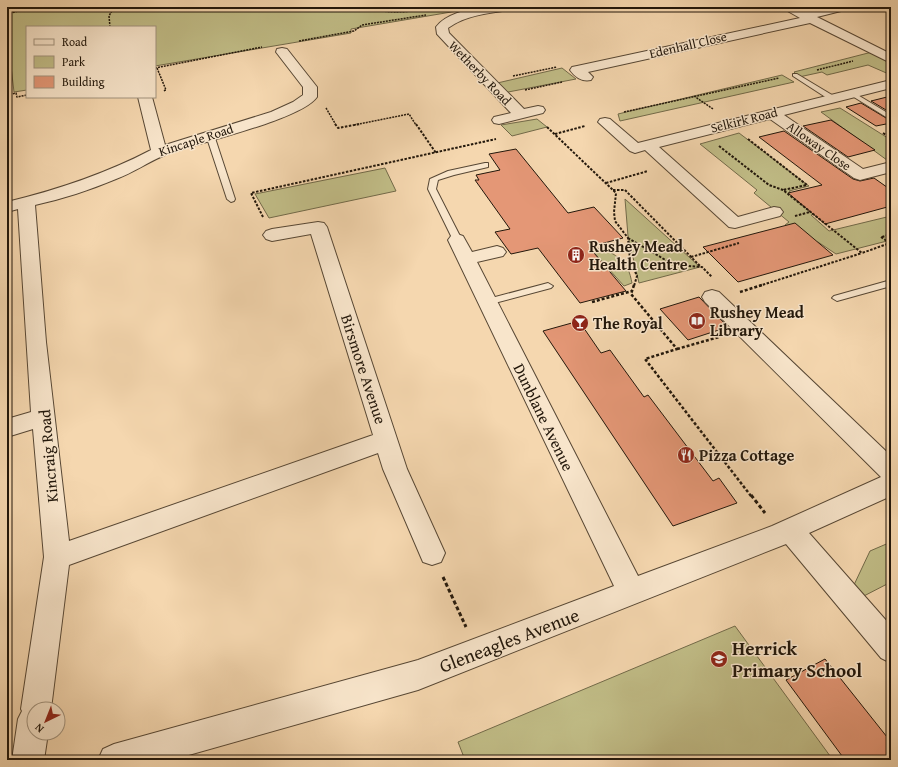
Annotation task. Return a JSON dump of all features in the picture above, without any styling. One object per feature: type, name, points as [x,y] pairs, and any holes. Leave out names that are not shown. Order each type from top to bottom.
[{"type":"street","name":"Wetherby Road","points":[[507,7],[464,13],[450,19],[442,26],[443,34],[500,95],[521,115]]},
{"type":"street","points":[[788,7],[887,57]]},
{"type":"street","name":"Edenhall Close","points":[[577,71],[808,18],[845,7]]},
{"type":"street","points":[[286,51],[310,87],[310,97]]},
{"type":"street","name":"Selkirk Road","points":[[605,122],[635,148],[891,84]]},
{"type":"street","name":"Kincaple Road","points":[[16,205],[52,196],[110,176],[159,152],[276,115],[298,105],[310,97]]},
{"type":"street","points":[[145,98],[159,152]]},
{"type":"street","name":"Wetherby Road","points":[[499,120],[538,110]]},
{"type":"street","name":"Alloway Close","points":[[772,113],[860,175],[891,167]]},
{"type":"street","points":[[647,144],[736,223],[774,212]]},
{"type":"street","name":"Kincraig Road","points":[[16,205],[36,342],[57,557],[37,701]]},
{"type":"street","name":"Birsmore Avenue","points":[[272,235],[318,227],[395,469],[432,553]]},
{"type":"street","points":[[462,250],[497,252]]},
{"type":"street","name":"Dunblane Avenue","points":[[462,250],[632,593]]},
{"type":"street","points":[[712,288],[746,330],[891,471]]},
{"type":"street","points":[[7,428],[44,418]]},
{"type":"street","points":[[57,557],[387,440]]},
{"type":"street","name":"Gleneagles Avenue","points":[[114,760],[418,675],[786,532],[891,484]]},
{"type":"street","points":[[786,532],[891,648]]},
{"type":"street","points":[[28,760],[31,741]]},
{"type":"lane","points":[[795,75],[833,98]]},
{"type":"lane","points":[[851,93],[891,118]]},
{"type":"lane","points":[[210,135],[231,199]]},
{"type":"lane","points":[[462,250],[432,189],[434,179],[450,173],[485,165]]},
{"type":"lane","points":[[837,298],[891,283]]},
{"type":"lane","points":[[487,302],[548,286]]},
{"type":"path","points":[[7,14],[32,7]]},
{"type":"path","points":[[110,26],[108,17],[110,10],[114,7]]},
{"type":"path","points":[[364,7],[385,12],[396,12],[433,7]]},
{"type":"path","points":[[161,92],[166,90],[156,68],[286,51],[354,31],[362,25],[428,15]]},
{"type":"path","points":[[700,267],[674,265],[628,238],[615,221],[614,212],[616,194],[554,134],[612,120],[618,114],[697,95],[887,57]]},
{"type":"path","points":[[488,82],[577,71]]},
{"type":"path","points":[[500,95],[577,71]]},
{"type":"path","points":[[7,95],[16,93],[17,97],[26,95]]},
{"type":"path","points":[[310,97],[320,97],[338,128],[409,114],[436,153]]},
{"type":"path","points":[[728,124],[807,185],[783,190]]},
{"type":"path","points":[[540,129],[547,127]]},
{"type":"path","points":[[272,235],[251,193],[497,139]]},
{"type":"path","points":[[606,183],[670,164]]},
{"type":"path","points":[[612,190],[624,190],[700,267],[702,267],[712,288]]},
{"type":"path","points":[[691,257],[744,241],[736,223]]},
{"type":"path","points":[[891,234],[881,237],[891,244]]},
{"type":"path","points":[[628,238],[630,260],[637,276],[631,294],[677,349]]},
{"type":"path","points":[[736,293],[862,254]]},
{"type":"path","points":[[592,302],[632,292]]},
{"type":"path","points":[[746,330],[645,359],[786,532]]},
{"type":"path","points":[[432,553],[477,652]]},
{"type":"green space","points":[[7,7],[459,7],[463,10],[351,29],[351,33],[156,66],[156,26],[26,26],[26,90],[14,92],[7,32]]},
{"type":"green space","points":[[872,52],[891,62],[891,75],[868,65],[827,75],[822,72],[799,77],[794,72]]},
{"type":"green space","points":[[562,68],[576,79],[503,93],[493,84]]},
{"type":"green space","points":[[782,75],[794,82],[620,121],[618,114]]},
{"type":"green space","points":[[840,108],[891,140],[891,163],[821,112]]},
{"type":"green space","points":[[537,119],[547,127],[512,136],[501,125]]},
{"type":"green space","points":[[739,133],[809,186],[789,191],[818,213],[811,215],[829,231],[891,216],[891,240],[836,254],[818,242],[807,245],[785,225],[789,222],[754,193],[757,190],[700,144]]},
{"type":"green space","points":[[385,168],[396,191],[269,218],[255,194]]},
{"type":"green space","points":[[625,199],[700,267],[639,283],[628,236]]},
{"type":"green space","points":[[589,247],[606,250],[620,259],[628,270],[632,283],[624,286]]},
{"type":"green space","points":[[891,542],[891,582],[860,598],[853,587],[870,551]]},
{"type":"green space","points":[[735,626],[833,760],[465,760],[458,742]]},
{"type":"building","points":[[891,96],[891,113],[871,101]]},
{"type":"building","points":[[861,103],[891,121],[891,123],[876,126],[846,107]]},
{"type":"building","points":[[831,120],[875,150],[848,157],[803,126]]},
{"type":"building","points":[[784,131],[853,179],[860,181],[874,178],[891,190],[891,206],[825,224],[788,193],[822,185],[759,137]]},
{"type":"building","points":[[516,149],[568,213],[594,207],[623,238],[589,247],[626,291],[580,303],[538,248],[511,254],[495,232],[510,229],[475,180],[479,180],[476,175],[500,170],[489,154]]},
{"type":"building","points":[[795,223],[833,255],[738,282],[703,247]]},
{"type":"building","name":"Rushey Mead Library","points":[[699,297],[728,327],[688,340],[660,309]]},
{"type":"building","points":[[579,321],[601,353],[610,350],[644,397],[648,395],[713,481],[719,478],[737,503],[673,526],[543,331]]},
{"type":"building","points":[[825,659],[891,742],[891,760],[845,760],[786,680]]},
{"type":"place","name":"Rushey Mead Health Centre","points":[[576,255]]},
{"type":"place","name":"Rushey Mead Library","points":[[697,321]]},
{"type":"place","name":"The Royal","points":[[580,323]]},
{"type":"place","name":"Pizza Cottage","points":[[686,455]]},
{"type":"place","name":"Herrick Primary School","points":[[719,659]]}]
